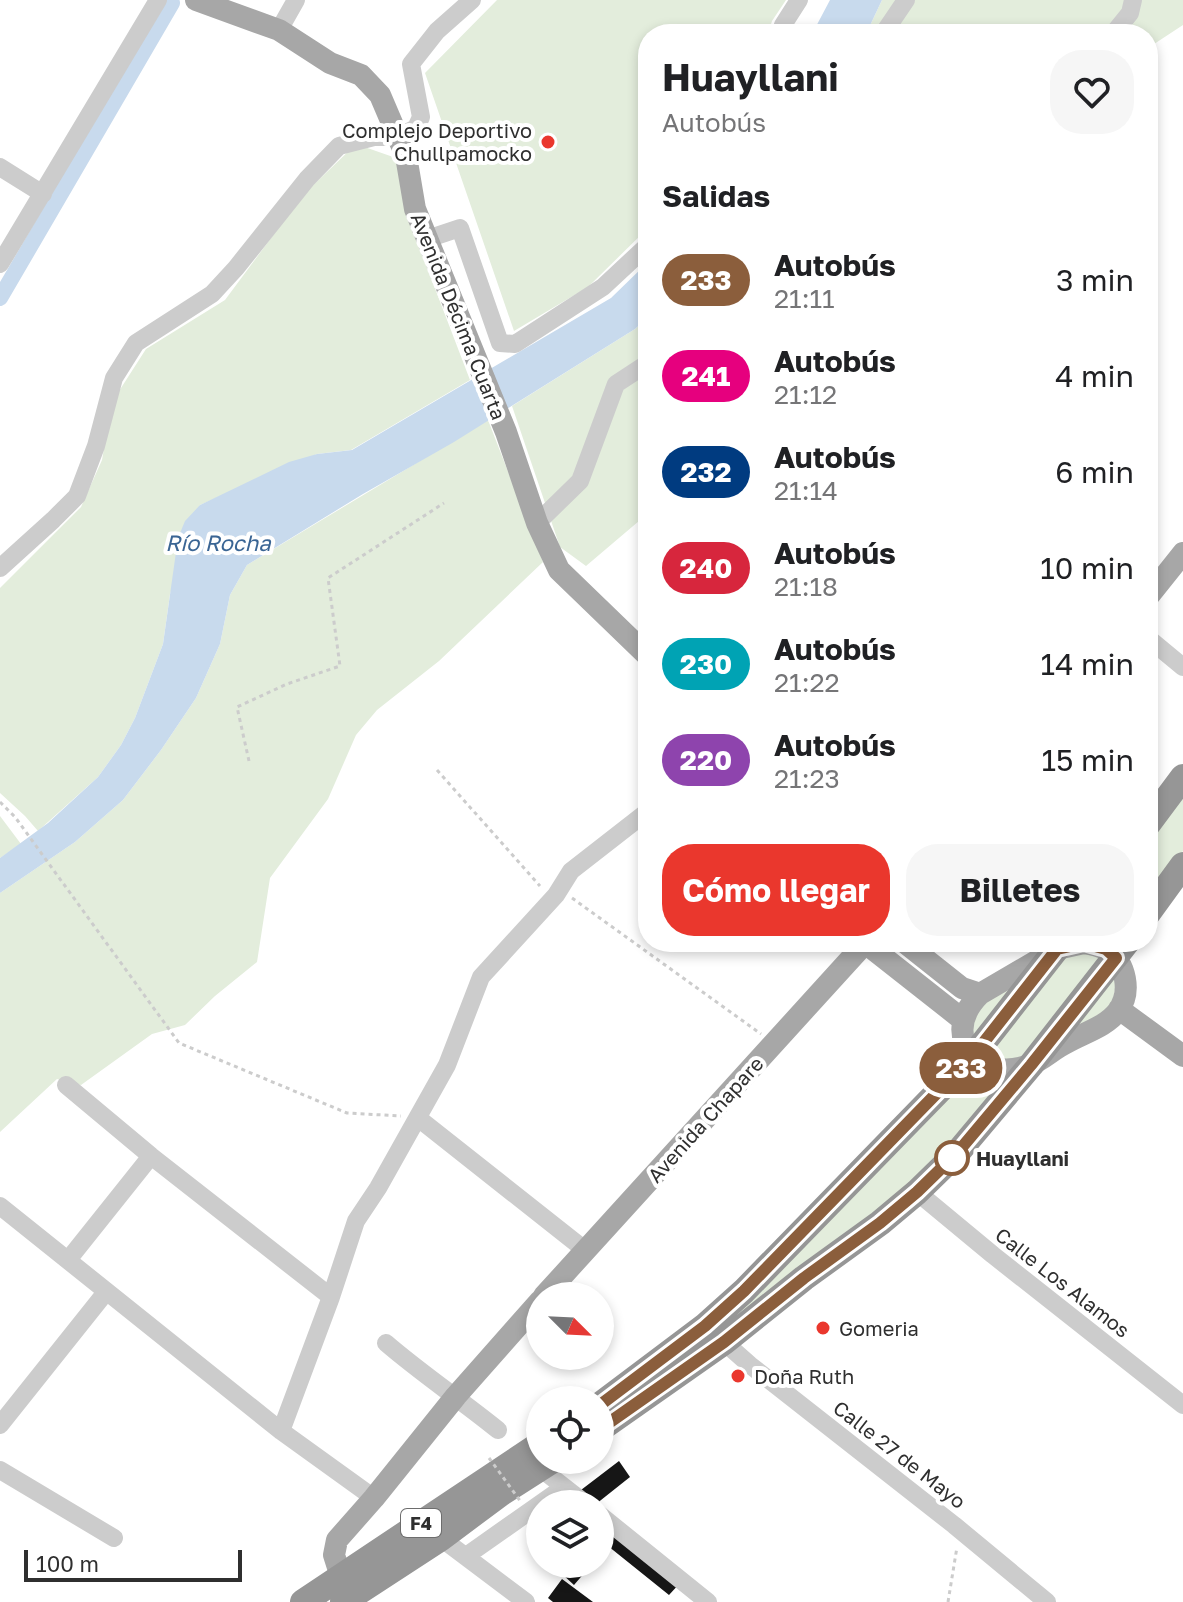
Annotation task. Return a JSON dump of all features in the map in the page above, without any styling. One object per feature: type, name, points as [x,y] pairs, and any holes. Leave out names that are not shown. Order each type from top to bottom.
[{"type":"highway","points":[[1158,811],[1183,777]]},
{"type":"highway","points":[[1158,899],[1183,865]]},
{"type":"highway","points":[[614,1394],[705,1326],[744,1291],[973,1056],[1055,952]]},
{"type":"highway","points":[[614,1419],[724,1342],[917,1192],[958,1152],[1119,952]]},
{"type":"highway","name":"F4","points":[[342,1589],[526,1469]]},
{"type":"highway","name":"F4","points":[[303,1602],[342,1589],[441,1538],[526,1472]]},
{"type":"main road","name":"Avenida Décima Cuarta","points":[[198,0],[279,30],[330,63],[361,75],[380,95],[406,156],[415,209],[506,432],[537,523],[559,570],[638,646]]},
{"type":"main road","points":[[1158,584],[1183,553]]},
{"type":"main road","name":"Avenida Chapare","points":[[556,1282],[857,952]]},
{"type":"main road","points":[[877,952],[963,1020]]},
{"type":"main road","points":[[917,952],[962,988],[980,994]]},
{"type":"main road","points":[[1050,952],[980,994],[970,1004],[963,1020],[966,1046],[973,1056],[991,1068],[1001,1070],[1031,1065],[1110,1019],[1119,1009],[1126,993],[1121,952]]},
{"type":"main road","points":[[1119,1009],[1183,1056]]},
{"type":"main road","points":[[342,1589],[334,1555],[337,1540],[526,1317]]},
{"type":"street","points":[[0,264],[158,0]]},
{"type":"street","points":[[279,30],[296,0]]},
{"type":"street","points":[[0,568],[77,496],[96,446],[114,378],[136,343],[212,294],[307,179],[339,146],[374,137],[398,137],[416,128],[421,117],[411,64],[437,31],[472,0]]},
{"type":"street","points":[[784,24],[799,0]]},
{"type":"street","points":[[890,24],[906,0]]},
{"type":"street","points":[[1121,24],[1130,13],[1133,0]]},
{"type":"street","points":[[0,167],[43,194]]},
{"type":"street","points":[[427,239],[460,228],[500,343],[515,344],[603,287],[638,254]]},
{"type":"street","points":[[537,523],[580,481],[616,384],[638,370]]},
{"type":"street","points":[[1158,646],[1183,667]]},
{"type":"street","points":[[281,1431],[356,1221],[447,1065],[481,977],[559,889],[571,871],[638,819]]},
{"type":"street","points":[[66,1085],[331,1297]]},
{"type":"street","points":[[418,1118],[585,1250]]},
{"type":"street","points":[[68,1260],[151,1156]]},
{"type":"street","name":"Calle Los Alamos","points":[[917,1192],[1183,1405]]},
{"type":"street","points":[[0,1206],[281,1431],[374,1498]]},
{"type":"street","points":[[0,1425],[106,1292]]},
{"type":"street","name":"Calle 27 de Mayo","points":[[724,1342],[1047,1602]]},
{"type":"street","points":[[386,1343],[498,1430]]},
{"type":"street","points":[[0,1470],[114,1538]]},
{"type":"street","points":[[555,1474],[568,1490]]},
{"type":"street","points":[[466,1556],[564,1487]]},
{"type":"street","points":[[614,1526],[708,1602]]},
{"type":"street","points":[[441,1538],[526,1602]]},
{"type":"path","points":[[249,761],[237,707],[287,684],[340,666],[328,578],[444,503]]},
{"type":"path","points":[[437,770],[541,887],[559,889],[638,946]]},
{"type":"path","points":[[0,802],[15,817],[179,1043],[347,1113],[418,1118]]},
{"type":"path","points":[[647,952],[774,1043]]},
{"type":"path","points":[[489,1458],[521,1502]]},
{"type":"path","points":[[948,1602],[957,1552],[954,1525]]},
{"type":"green space","name":"Complejo Deportivo Chullpamocko","points":[[497,0],[786,0],[771,24],[638,24],[638,238],[588,287],[514,331],[425,73]]},
{"type":"green space","points":[[882,0],[1183,0],[1183,25],[1158,41],[1158,24],[871,24]]},
{"type":"green space","points":[[356,144],[396,158],[405,210],[470,380],[351,450],[317,454],[200,505],[170,594],[163,644],[135,718],[121,745],[98,777],[38,831],[0,793],[0,588],[81,507],[102,460],[112,402],[146,349],[225,300],[303,195]]},
{"type":"green space","points":[[638,326],[638,522],[586,566],[560,547],[512,406]]},
{"type":"green space","points":[[488,420],[543,562],[439,661],[377,710],[356,735],[328,799],[270,878],[257,962],[185,1025],[152,1034],[81,1085],[57,1079],[0,1132],[0,893],[75,842],[123,800],[161,750],[196,698],[220,644],[230,595],[247,565]]},
{"type":"green space","points":[[1183,791],[1183,851],[1158,885],[1158,824]]},
{"type":"green space","points":[[0,816],[21,844],[0,858]]},
{"type":"green space","points":[[1076,952],[1105,958],[1028,1056],[1010,1062],[982,1056],[1060,959]]},
{"type":"green space","points":[[1115,972],[1117,977],[1112,1008],[1064,1035]]},
{"type":"green space","points":[[1028,976],[973,1042],[971,1029],[979,1008],[996,993]]},
{"type":"green space","points":[[973,1065],[1009,1074],[929,1167],[884,1210],[708,1341]]},
{"type":"water","points":[[830,0],[882,0],[871,24],[817,24]]},
{"type":"water","name":"Río Rocha","points":[[638,272],[638,326],[635,329],[454,442],[247,565],[230,595],[220,644],[196,698],[161,750],[123,800],[75,842],[0,893],[0,858],[48,823],[98,777],[121,745],[135,718],[163,644],[178,538],[185,521],[200,505],[289,462],[317,454],[352,450],[611,298]]},
{"type":"building","points":[[619,1461],[630,1477],[614,1490],[581,1490],[602,1474],[614,1474],[614,1465]]},
{"type":"building","points":[[614,1529],[680,1583],[669,1595],[614,1551]]},
{"type":"building","points":[[566,1578],[580,1578],[574,1585]]},
{"type":"building","points":[[562,1579],[593,1602],[553,1602],[548,1598]]},
{"type":"waterway","points":[[0,298],[172,3]]},
{"type":"bus line","name":"233","points":[[614,1394],[705,1326],[744,1291],[973,1056],[1055,952]]},
{"type":"bus line","name":"233","points":[[614,1419],[724,1342],[917,1192],[958,1152],[1031,1065],[1116,958],[1109,952]]},
{"type":"place","name":"Complejo Deportivo Chullpamocko","points":[[548,142]]},
{"type":"place","name":"Huayllani","points":[[952,1158]]},
{"type":"place","name":"Gomeria","points":[[823,1328]]},
{"type":"place","name":"Doña Ruth","points":[[738,1376]]}]
